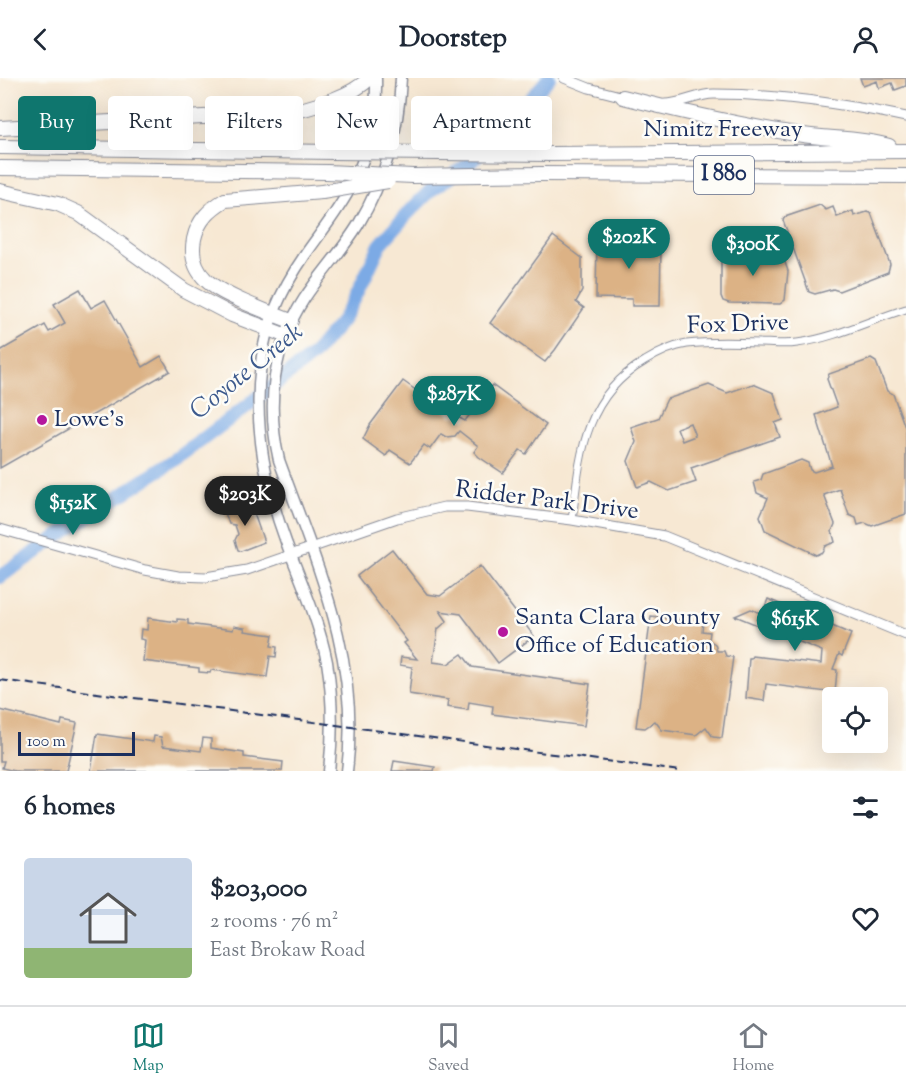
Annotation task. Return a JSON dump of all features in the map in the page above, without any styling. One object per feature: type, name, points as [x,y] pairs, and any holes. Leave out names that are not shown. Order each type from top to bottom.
[{"type":"highway","points":[[0,128],[293,112],[329,101],[363,84],[370,78]]},
{"type":"highway","points":[[623,98],[772,130],[866,140],[906,150]]},
{"type":"highway","name":"Nimitz Freeway","points":[[0,147],[551,154],[906,150]]},
{"type":"highway","name":"Nimitz Freeway","points":[[0,168],[327,172],[413,176],[541,174],[906,176]]},
{"type":"highway","points":[[291,321],[212,287],[198,269],[193,248],[202,218],[212,208],[225,201],[322,192],[413,176]]},
{"type":"highway","points":[[0,191],[49,202],[78,213],[184,290],[224,311],[267,328],[282,341]]},
{"type":"main road","points":[[330,771],[331,704],[327,661],[312,610],[277,514],[266,471],[259,412],[261,363],[267,328],[273,314],[303,258],[352,186],[362,164],[373,121],[376,78]]},
{"type":"main road","points":[[347,771],[350,728],[346,670],[332,606],[274,442],[275,368],[282,341],[291,321],[304,299],[358,224],[378,185],[397,126],[401,78]]},
{"type":"main road","points":[[331,750],[337,771]]},
{"type":"street","points":[[564,78],[623,98],[659,104],[673,104],[708,94],[862,108],[906,117]]},
{"type":"street","name":"Fox Drive","points":[[572,520],[581,454],[591,419],[603,399],[634,367],[670,348],[688,344],[800,343],[830,336],[906,309]]},
{"type":"street","name":"Ridder Park Drive","points":[[0,529],[113,561],[178,576],[206,577],[247,570],[397,518],[444,507],[467,507],[572,520],[672,538],[906,635]]},
{"type":"building","points":[[860,78],[906,78],[906,86],[895,90],[892,83],[879,88],[877,81],[863,86]]},
{"type":"building","points":[[820,205],[826,210],[833,207],[837,217],[853,211],[854,216],[871,213],[890,264],[888,272],[839,291],[833,289],[815,294],[809,292],[783,220],[785,217]]},
{"type":"building","points":[[553,236],[582,258],[582,291],[576,302],[584,308],[545,362],[490,323]]},
{"type":"building","points":[[597,238],[645,238],[658,241],[658,246],[661,246],[660,306],[632,306],[632,299],[596,298]]},
{"type":"building","points":[[725,250],[781,251],[788,271],[785,300],[780,304],[723,301],[721,254]]},
{"type":"building","name":"Lowe's","points":[[80,289],[91,308],[105,300],[143,367],[161,356],[170,371],[0,468],[0,351],[45,325],[49,332],[65,323],[54,304]]},
{"type":"building","points":[[871,359],[876,362],[887,391],[893,394],[906,430],[906,514],[872,526],[865,523],[858,525],[856,518],[849,515],[840,489],[824,495],[835,524],[832,531],[835,542],[825,546],[822,552],[816,555],[765,530],[760,516],[768,498],[757,493],[754,482],[761,480],[763,474],[801,460],[808,463],[810,470],[814,472],[832,466],[816,415],[837,407],[827,379],[829,374]]},
{"type":"building","points":[[403,381],[453,417],[454,415],[465,421],[492,385],[546,425],[526,454],[520,450],[503,473],[479,457],[474,452],[478,446],[459,431],[455,436],[446,437],[441,434],[430,449],[424,445],[410,463],[390,450],[386,456],[363,439],[370,425]]},
{"type":"building","points":[[753,384],[774,393],[783,420],[775,423],[780,437],[691,468],[696,482],[669,491],[651,482],[637,487],[628,461],[636,442],[631,427],[658,418],[667,399],[709,385],[727,393]],"holes":[[[690,423],[695,436],[682,441],[677,428]]]},
{"type":"building","points":[[248,503],[251,505],[264,542],[241,551],[238,550],[235,540],[238,534],[235,525],[229,524],[225,513]]},
{"type":"building","name":"Santa Clara County Office of Education","points":[[392,549],[427,594],[440,596],[480,566],[534,636],[498,663],[461,614],[440,611],[447,621],[438,629],[433,662],[448,664],[462,654],[472,667],[590,684],[584,726],[492,714],[493,706],[469,702],[468,710],[447,707],[448,700],[409,694],[412,667],[400,665],[401,657],[417,659],[404,643],[407,641],[357,576]]},
{"type":"building","points":[[768,599],[851,634],[842,656],[839,654],[833,669],[837,670],[836,687],[822,687],[822,691],[766,684],[764,701],[746,698],[749,658],[752,656],[821,664],[822,651],[735,616],[751,609],[762,614]]},
{"type":"building","points":[[651,616],[703,623],[702,631],[710,632],[709,640],[715,644],[717,651],[724,651],[726,656],[733,657],[722,738],[713,737],[706,727],[696,735],[662,730],[655,721],[645,728],[636,727]]},
{"type":"building","points":[[148,618],[177,622],[177,619],[188,620],[188,624],[233,630],[234,626],[245,628],[244,631],[273,635],[271,646],[277,647],[276,657],[270,656],[267,677],[211,670],[210,673],[199,672],[199,668],[143,661],[145,640],[140,639],[141,629],[147,630]]},
{"type":"building","points":[[0,710],[61,725],[62,720],[77,723],[66,771],[15,771],[2,768],[4,761],[0,761]]},
{"type":"building","points":[[97,734],[153,742],[154,736],[161,737],[163,746],[201,751],[203,738],[211,739],[211,748],[244,753],[244,757],[283,762],[282,771],[91,771]]},
{"type":"building","points":[[394,761],[435,767],[434,771],[392,771]]},
{"type":"waterway","name":"Coyote Creek","points":[[0,577],[175,460],[313,355],[341,322],[380,245],[431,190],[463,168],[491,144],[549,78]]},
{"type":"railway","points":[[0,680],[680,771]]},
{"type":"place","name":"Lowe's","points":[[42,420]]},
{"type":"place","name":"Santa Clara County Office of Education","points":[[503,632]]}]
